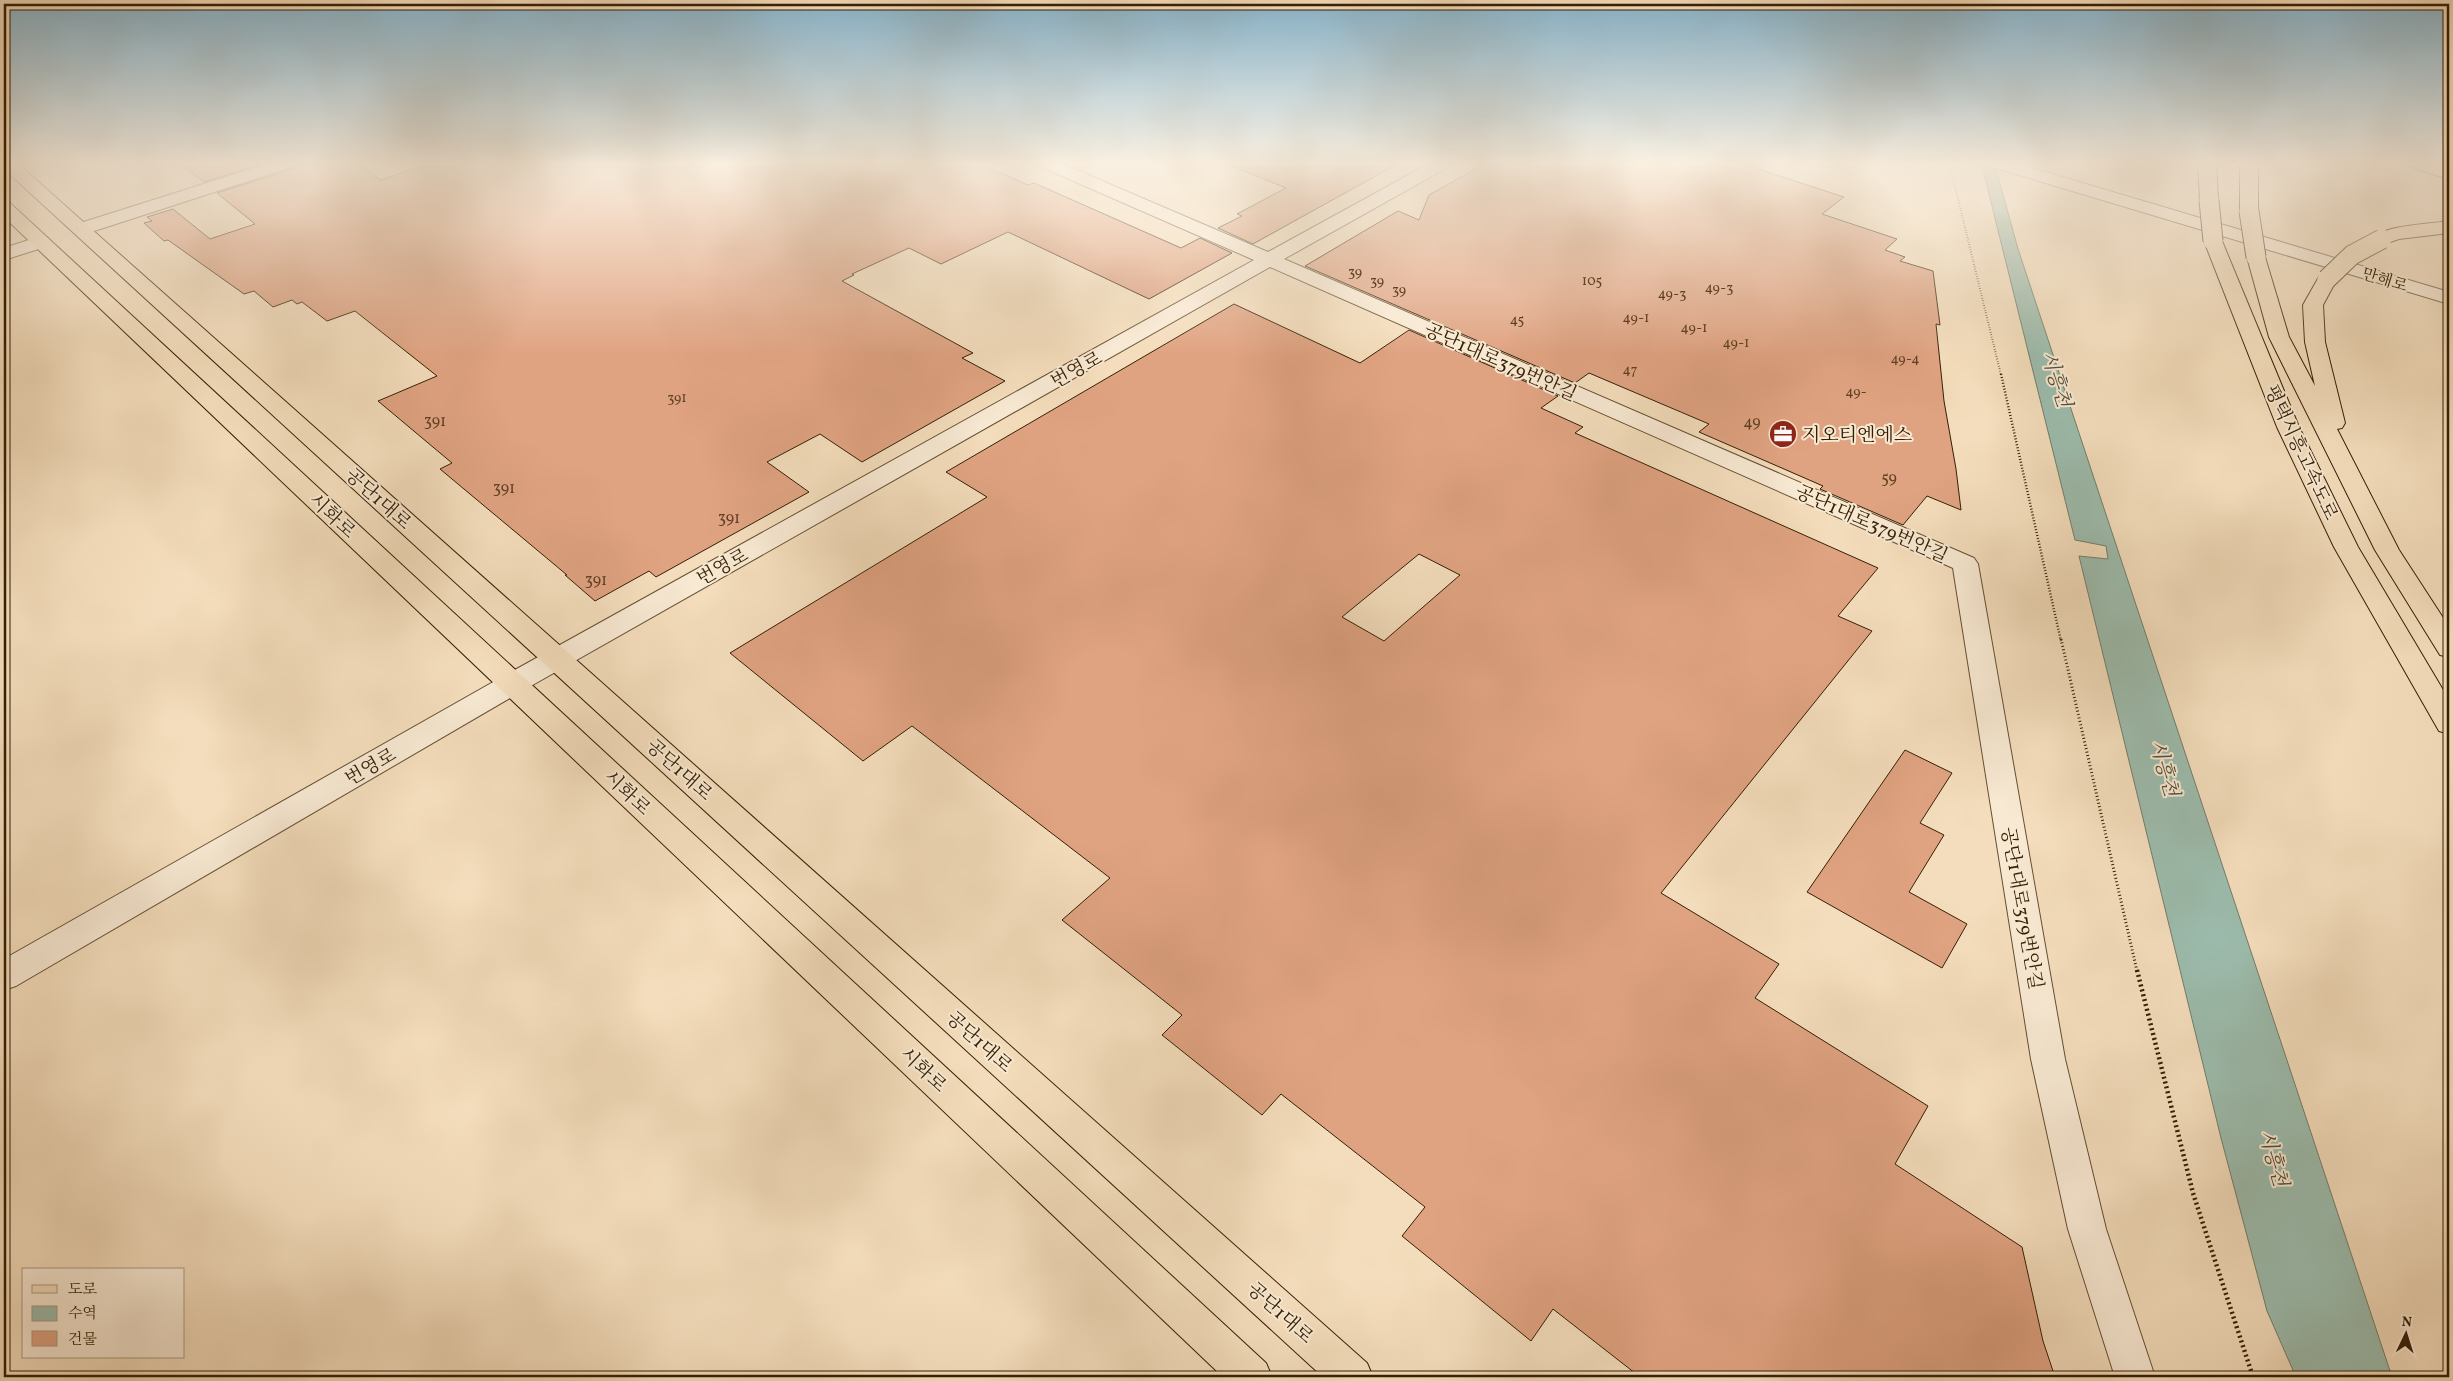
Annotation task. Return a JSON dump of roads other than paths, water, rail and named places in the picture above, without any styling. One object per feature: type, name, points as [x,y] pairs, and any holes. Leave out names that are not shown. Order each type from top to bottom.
[{"type":"main road","name":"시화로","points":[[25,226],[1252,1377]]},
{"type":"main road","name":"공단1대로","points":[[77,226],[1353,1377]]},
{"type":"main road","name":"평택시흥고속도로","points":[[2211,226],[2213,242],[2288,427],[2346,547],[2449,724]]},
{"type":"main road","name":"평택시흥고속도로","points":[[2251,226],[2256,257],[2279,337],[2387,550],[2449,648]]},
{"type":"main road","points":[[2344,468],[2315,342],[2313,305],[2327,279],[2343,260],[2356,251],[2395,234],[2449,227]]},
{"type":"street","points":[[80,229],[88,226]]},
{"type":"street","name":"공단1대로379번안길","points":[[1193,226],[1965,564],[2048,1059],[2087,1229],[2135,1377]]},
{"type":"street","name":"번영로","points":[[4,976],[512,684],[1330,226]]},
{"type":"street","name":"만해로","points":[[2210,226],[2449,298]]},
{"type":"street","points":[[4,254],[41,242]]},
{"type":"water","name":"시흥천","points":[[1997,226],[2012,226],[2392,1377],[2296,1377],[2267,1311],[2221,1138],[2079,556],[2108,559],[2106,546],[2075,540]]},
{"type":"place","name":"지오티엔에스","points":[[1783,434]]}]
